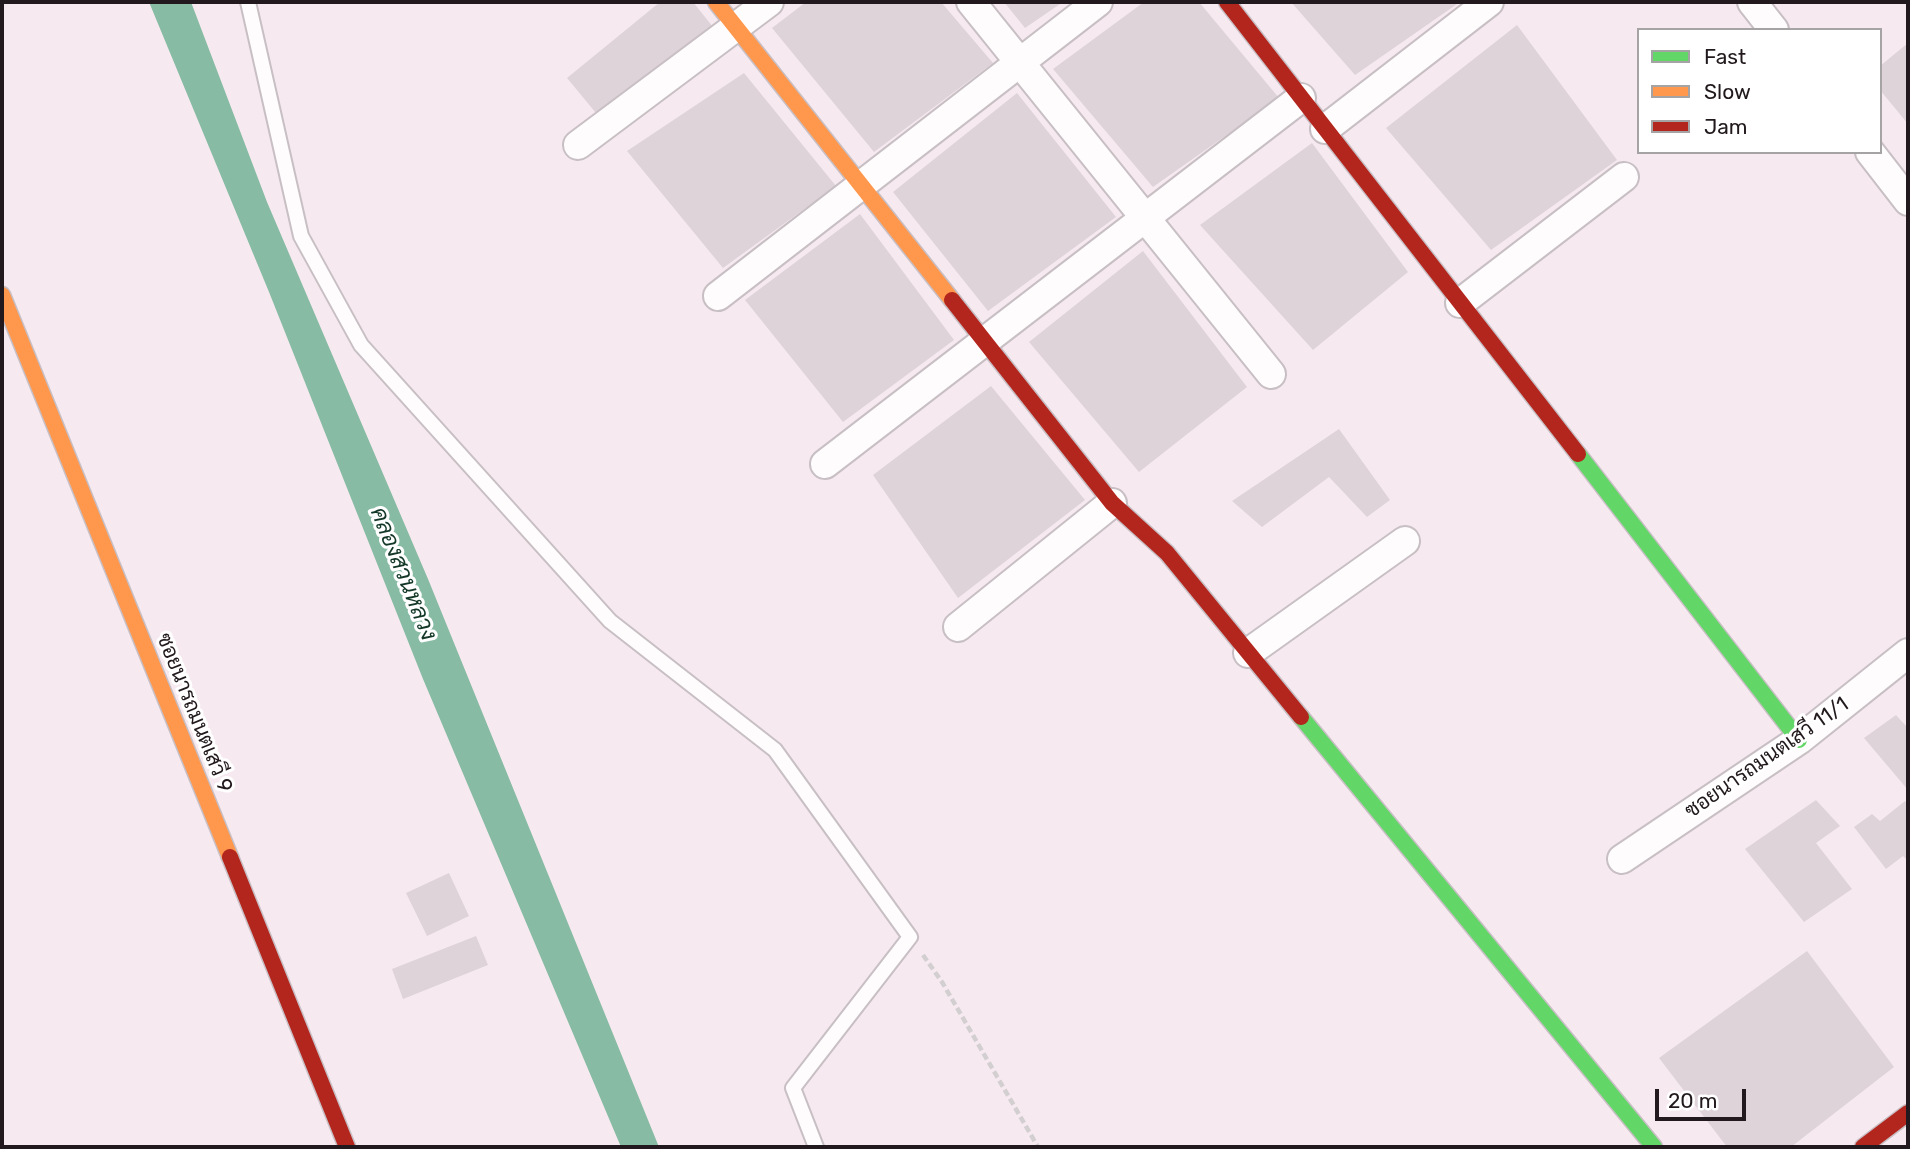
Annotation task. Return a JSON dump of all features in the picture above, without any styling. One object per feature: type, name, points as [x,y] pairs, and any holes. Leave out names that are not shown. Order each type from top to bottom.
[{"type":"street","points":[[716,2],[1112,503],[1167,553],[1654,1147]]},
{"type":"street","points":[[578,145],[769,2]]},
{"type":"street","points":[[971,2],[1271,374]]},
{"type":"street","points":[[718,296],[1098,2]]},
{"type":"street","points":[[1227,2],[1799,740]]},
{"type":"street","points":[[1325,129],[1489,2]]},
{"type":"street","points":[[1752,2],[1772,28]]},
{"type":"street","points":[[825,464],[1301,98]]},
{"type":"street","points":[[1872,154],[1908,201]]},
{"type":"street","points":[[1460,303],[1623,177]]},
{"type":"street","name":"ซอยนารถมนตเสวี 9","points":[[2,295],[347,1147]]},
{"type":"street","points":[[958,627],[1112,503]]},
{"type":"street","points":[[1248,653],[1405,541]]},
{"type":"street","name":"ซอยนารถมนตเสวี 11/1","points":[[1622,859],[1799,740],[1908,653]]},
{"type":"street","points":[[1863,1147],[1908,1113]]},
{"type":"lane","points":[[248,2],[301,236],[361,345],[610,621],[775,750],[910,937],[793,1088],[816,1147]]},
{"type":"path","points":[[910,937],[942,982],[1038,1147]]},
{"type":"water","name":"คลองสวนหลวง","points":[[149,2],[191,2],[267,202],[428,579],[659,1147],[621,1147],[423,679],[269,292]]},
{"type":"building","points":[[660,2],[693,2],[713,27],[596,113],[567,78]]},
{"type":"building","points":[[806,2],[941,2],[993,63],[874,152],[772,28]]},
{"type":"building","points":[[1004,2],[1063,2],[1025,28]]},
{"type":"building","points":[[1144,2],[1199,2],[1279,98],[1153,187],[1053,69]]},
{"type":"building","points":[[1291,2],[1460,2],[1355,75]]},
{"type":"building","points":[[1517,25],[1617,160],[1491,250],[1386,128]]},
{"type":"building","points":[[1908,43],[1908,124],[1882,92],[1882,64]]},
{"type":"building","points":[[744,73],[836,186],[723,268],[627,151]]},
{"type":"building","points":[[1017,93],[1116,217],[988,311],[893,192]]},
{"type":"building","points":[[1312,143],[1408,272],[1313,350],[1200,225]]},
{"type":"building","points":[[860,214],[954,340],[843,422],[745,300]]},
{"type":"building","points":[[1143,251],[1247,387],[1139,472],[1029,342]]},
{"type":"building","points":[[991,386],[1085,500],[958,598],[873,475]]},
{"type":"building","points":[[1339,429],[1390,500],[1367,517],[1329,477],[1262,527],[1232,501]]},
{"type":"building","points":[[1896,715],[1908,728],[1908,790],[1864,738]]},
{"type":"building","points":[[1816,800],[1840,826],[1816,843],[1852,889],[1804,922],[1745,849]]},
{"type":"building","points":[[1905,801],[1908,805],[1908,861],[1903,856],[1886,869],[1854,827],[1872,814],[1880,821]]},
{"type":"building","points":[[449,873],[469,916],[427,936],[406,893]]},
{"type":"building","points":[[476,936],[488,965],[403,999],[392,969]]},
{"type":"building","points":[[1807,951],[1894,1067],[1791,1147],[1727,1147],[1659,1058]]},
{"type":"traffic: fast","points":[[1578,454],[1799,740]]},
{"type":"traffic: fast","points":[[1301,717],[1654,1147]]},
{"type":"traffic: slow","points":[[716,2],[952,300]]},
{"type":"traffic: slow","points":[[2,295],[230,857]]},
{"type":"traffic: jam","points":[[1227,2],[1578,454]]},
{"type":"traffic: jam","points":[[952,300],[1112,503],[1167,553],[1301,717]]},
{"type":"traffic: jam","points":[[230,857],[347,1147]]},
{"type":"traffic: jam","points":[[1863,1147],[1908,1113]]}]
